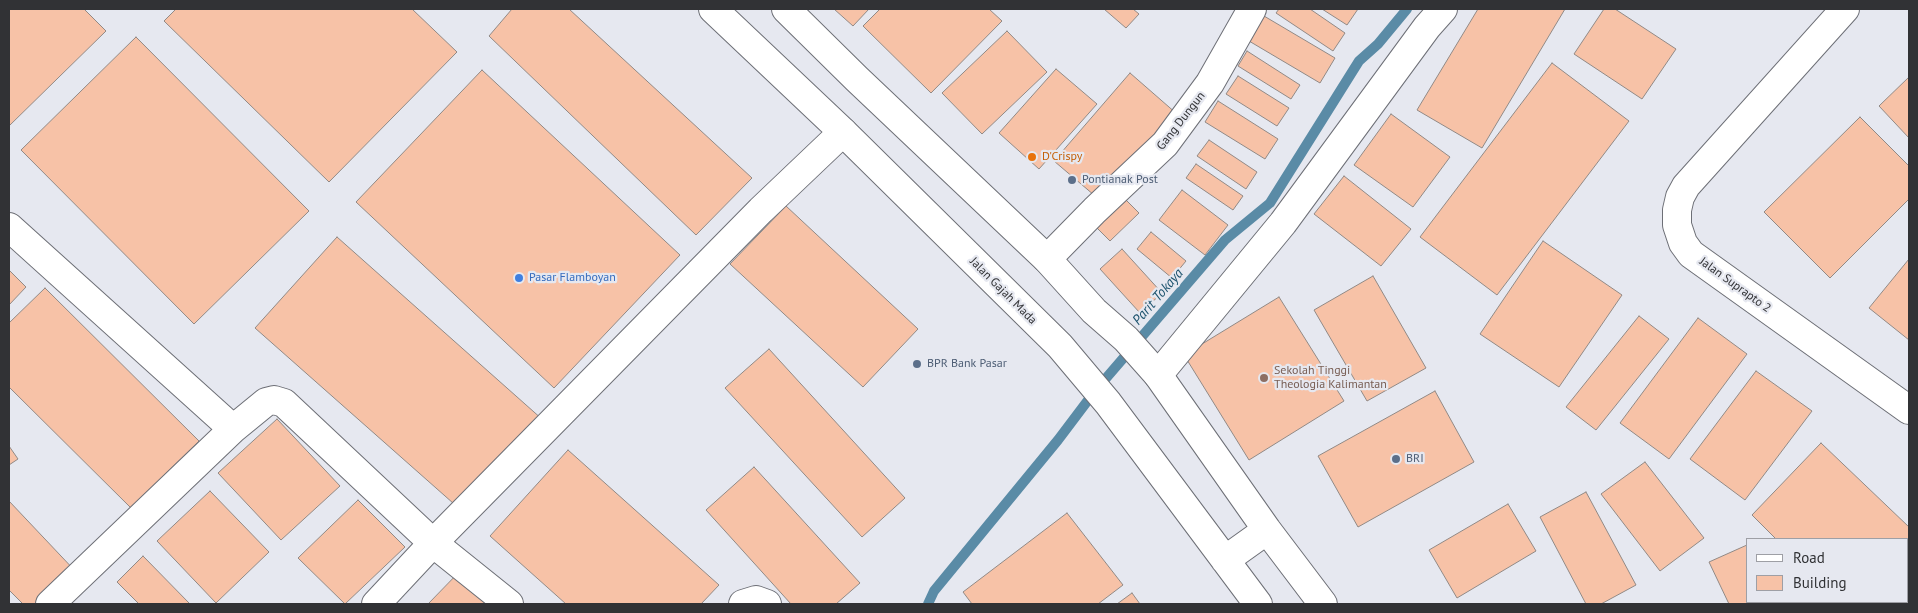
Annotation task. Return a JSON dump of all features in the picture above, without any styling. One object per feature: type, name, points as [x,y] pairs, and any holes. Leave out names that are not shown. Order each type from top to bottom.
[{"type":"street","name":"Jalan Gajah Mada","points":[[713,9],[843,132],[1060,346],[1108,403],[1258,604]]},
{"type":"street","points":[[786,9],[1047,259],[1094,311],[1126,339],[1154,371],[1266,530],[1323,604]]},
{"type":"street","name":"Gang Dungun","points":[[1047,259],[1095,210],[1165,144],[1210,83],[1252,9]]},
{"type":"street","points":[[1154,371],[1283,223],[1427,27],[1443,9]]},
{"type":"street","name":"Jalan Suprapto 2","points":[[1845,9],[1686,186],[1680,197],[1677,210],[1677,225],[1684,243],[1691,254],[1909,410]]},
{"type":"street","points":[[376,604],[433,543],[762,210],[843,132]]},
{"type":"street","points":[[9,227],[233,429]]},
{"type":"street","points":[[50,604],[233,429],[266,402],[274,400],[284,403],[433,543],[509,604]]},
{"type":"street","points":[[1225,560],[1266,530]]},
{"type":"street","points":[[743,604],[756,600],[768,604]]},
{"type":"building","points":[[9,9],[84,9],[106,31],[9,126]]},
{"type":"building","points":[[176,9],[412,9],[457,52],[329,182],[164,21]]},
{"type":"building","points":[[512,9],[569,9],[752,178],[696,235],[489,36]]},
{"type":"building","points":[[834,9],[869,9],[853,26]]},
{"type":"building","points":[[880,9],[989,9],[1002,21],[931,93],[863,26]]},
{"type":"building","points":[[1104,9],[1133,9],[1139,14],[1126,28]]},
{"type":"building","points":[[1279,9],[1310,9],[1345,33],[1333,51],[1276,13]]},
{"type":"building","points":[[1322,9],[1358,9],[1347,25]]},
{"type":"building","points":[[1478,9],[1565,9],[1482,148],[1417,110]]},
{"type":"building","points":[[1604,9],[1615,9],[1676,49],[1642,99],[1574,54]]},
{"type":"building","points":[[1264,16],[1335,58],[1320,83],[1249,41]]},
{"type":"building","points":[[1007,31],[1047,72],[982,134],[942,93]]},
{"type":"building","points":[[136,37],[309,211],[194,324],[21,150]]},
{"type":"building","points":[[1247,51],[1300,85],[1291,99],[1238,66]]},
{"type":"building","points":[[1552,63],[1629,121],[1497,295],[1420,237]]},
{"type":"building","points":[[1056,69],[1097,104],[1039,169],[999,133]]},
{"type":"building","points":[[482,70],[680,255],[554,388],[356,202]]},
{"type":"building","points":[[1130,73],[1177,114],[1101,201],[1054,161]]},
{"type":"building","points":[[1238,76],[1289,108],[1277,126],[1226,94]]},
{"type":"building","points":[[1909,77],[1909,138],[1879,106]]},
{"type":"building","points":[[1218,101],[1278,139],[1265,159],[1205,122]]},
{"type":"building","points":[[1391,114],[1450,157],[1413,207],[1354,165]]},
{"type":"building","points":[[1860,117],[1909,166],[1909,199],[1830,278],[1764,212]]},
{"type":"building","points":[[1209,140],[1257,172],[1246,189],[1197,156]]},
{"type":"building","points":[[1196,164],[1243,196],[1233,210],[1186,178]]},
{"type":"building","points":[[1344,176],[1411,229],[1381,266],[1314,214]]},
{"type":"building","points":[[1182,190],[1228,225],[1205,255],[1159,220]]},
{"type":"building","points":[[1124,198],[1139,213],[1110,241],[1095,226]]},
{"type":"building","points":[[786,206],[918,329],[863,387],[730,264]]},
{"type":"building","points":[[1151,232],[1186,261],[1172,278],[1137,249]]},
{"type":"building","points":[[337,237],[543,420],[462,511],[255,328]]},
{"type":"building","points":[[1543,241],[1622,295],[1559,387],[1480,334]]},
{"type":"building","points":[[1122,249],[1162,293],[1140,313],[1100,269]]},
{"type":"building","points":[[1909,259],[1909,340],[1869,308]]},
{"type":"building","points":[[9,270],[26,287],[9,305]]},
{"type":"building","points":[[1373,276],[1426,368],[1367,401],[1314,310]]},
{"type":"building","points":[[45,288],[199,441],[131,508],[9,387],[9,323]]},
{"type":"building","name":"Sekolah Tinggi Theologia Kalimantan","points":[[1279,297],[1344,401],[1249,460],[1184,355]]},
{"type":"building","points":[[1639,316],[1669,339],[1596,430],[1566,407]]},
{"type":"building","points":[[1698,318],[1747,354],[1669,459],[1620,423]]},
{"type":"building","points":[[769,349],[905,498],[862,537],[725,388]]},
{"type":"building","points":[[1756,371],[1812,411],[1745,500],[1690,459]]},
{"type":"building","name":"BRI","points":[[1435,391],[1474,462],[1358,527],[1318,456]]},
{"type":"building","points":[[277,419],[340,486],[281,540],[218,473]]},
{"type":"building","points":[[1821,443],[1909,527],[1909,604],[1838,603],[1908,603],[1908,538],[1775,538],[1752,515]]},
{"type":"building","points":[[9,446],[18,459],[9,465]]},
{"type":"building","points":[[568,450],[719,585],[701,604],[566,604],[490,536]]},
{"type":"building","points":[[1645,462],[1704,538],[1660,571],[1601,494]]},
{"type":"building","points":[[754,467],[860,583],[836,604],[791,604],[706,510]]},
{"type":"building","points":[[210,491],[269,552],[216,603],[157,541]]},
{"type":"building","points":[[1586,492],[1636,585],[1601,604],[1586,604],[1540,517]]},
{"type":"building","points":[[358,500],[405,547],[345,604],[298,558]]},
{"type":"building","points":[[9,501],[78,574],[45,604],[23,604],[9,590]]},
{"type":"building","points":[[1508,504],[1536,551],[1457,598],[1429,550]]},
{"type":"building","points":[[1067,513],[1123,585],[1098,604],[972,604],[963,592]]},
{"type":"building","points":[[1746,545],[1746,603],[1780,604],[1729,604],[1709,562]]},
{"type":"building","points":[[143,556],[190,604],[139,604],[117,582]]},
{"type":"building","points":[[463,568],[502,604],[428,604]]},
{"type":"building","points":[[1132,593],[1140,604],[1117,604]]},
{"type":"waterway","name":"Parit Tokaya","points":[[928,604],[934,591],[1058,440],[1095,391],[1225,240],[1270,203],[1359,61],[1378,44],[1407,9]]},
{"type":"place","name":"D'Crispy","points":[[1032,157]]},
{"type":"place","name":"Pontianak Post","points":[[1072,180]]},
{"type":"place","name":"Pasar Flamboyan","points":[[519,278]]},
{"type":"place","name":"BPR Bank Pasar","points":[[917,364]]},
{"type":"place","name":"Sekolah Tinggi Theologia Kalimantan","points":[[1264,378]]},
{"type":"place","name":"BRI","points":[[1396,459]]}]
